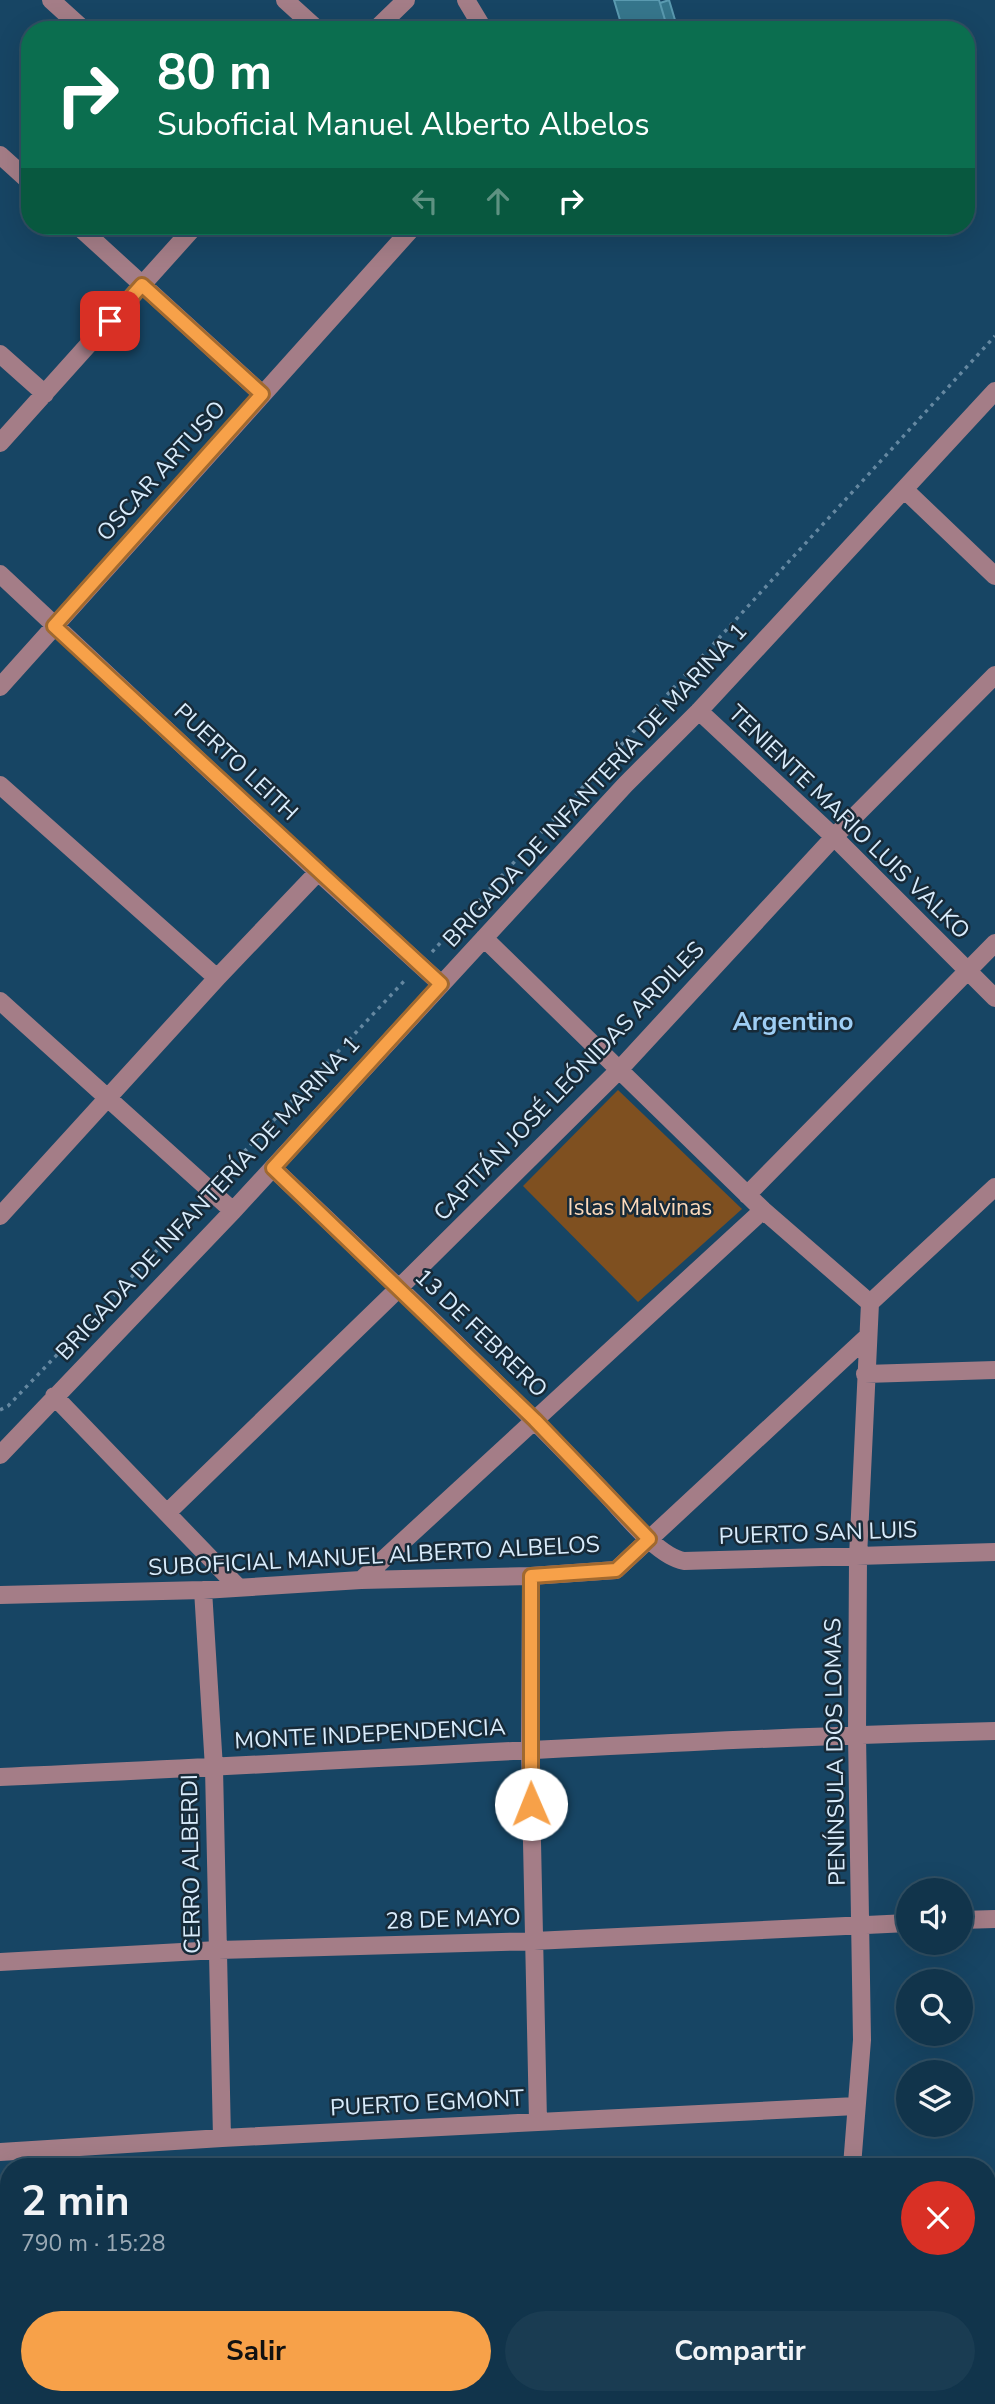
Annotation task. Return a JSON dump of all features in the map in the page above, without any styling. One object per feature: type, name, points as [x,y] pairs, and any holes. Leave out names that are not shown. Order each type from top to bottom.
[{"type":"street","points":[[51,0],[74,21]]},
{"type":"street","points":[[285,0],[308,21]]},
{"type":"street","points":[[384,21],[406,0]]},
{"type":"street","points":[[466,0],[479,21]]},
{"type":"street","points":[[0,155],[21,174]]},
{"type":"street","points":[[88,235],[262,394]]},
{"type":"street","points":[[0,443],[187,235]]},
{"type":"street","name":"OSCAR ARTUSO","points":[[0,687],[406,235]]},
{"type":"street","points":[[0,354],[45,394]]},
{"type":"street","name":"BRIGADA DE INFANTERÍA DE MARINA 1","points":[[0,1455],[233,1211],[625,785],[699,711],[995,391]]},
{"type":"street","points":[[905,490],[995,576]]},
{"type":"street","name":"PUERTO LEITH","points":[[0,574],[441,984]]},
{"type":"street","name":"CAPITÁN JOSÉ LEÓNIDAS ARDILES","points":[[168,1512],[619,1070],[834,837],[995,675]]},
{"type":"street","name":"TENIENTE MARIO LUIS VALKO","points":[[699,711],[834,837],[995,998]]},
{"type":"street","points":[[0,785],[217,978]]},
{"type":"street","points":[[0,1216],[217,978],[318,872]]},
{"type":"street","points":[[484,938],[747,1195],[870,1303],[995,1187]]},
{"type":"street","points":[[747,1195],[995,943]]},
{"type":"street","points":[[0,1001],[233,1211]]},
{"type":"street","name":"13 DE FEBRERO","points":[[273,1168],[535,1420],[649,1539]]},
{"type":"street","points":[[361,1580],[763,1210]]},
{"type":"street","name":"PENÍNSULA DOS LOMAS","points":[[853,2158],[862,2040],[857,1735],[858,1557],[870,1303]]},
{"type":"street","name":"SUBOFICIAL MANUEL ALBERTO ALBELOS","points":[[0,1595],[203,1590],[237,1586],[531,1576],[616,1570],[868,1336]]},
{"type":"street","points":[[865,1374],[995,1370]]},
{"type":"street","points":[[54,1396],[237,1586]]},
{"type":"street","name":"PUERTO SAN LUIS","points":[[649,1539],[675,1559],[684,1561],[995,1552]]},
{"type":"street","points":[[531,1576],[530,1749],[538,2121]]},
{"type":"street","name":"CERRO ALBERDI","points":[[203,1590],[214,1768],[222,2138]]},
{"type":"street","name":"MONTE INDEPENDENCIA","points":[[0,1777],[214,1768],[530,1749],[995,1731]]},
{"type":"street","points":[[973,1920],[995,1919]]},
{"type":"street","name":"28 DE MAYO","points":[[0,1962],[218,1950],[534,1941],[896,1924]]},
{"type":"street","name":"PUERTO EGMONT","points":[[0,2152],[856,2106]]},
{"type":"path","points":[[0,1409],[8,1406],[185,1221],[198,1189],[243,1153],[420,964],[995,336]]},
{"type":"green space","name":"Islas Malvinas","points":[[618,1090],[742,1209],[638,1302],[523,1186]]},
{"type":"building","points":[[614,0],[659,0],[665,21],[620,21]]},
{"type":"building","points":[[669,0],[675,21],[665,21],[660,3]]},
{"type":"district","name":"Argentino","points":[[793,1021]]},
{"type":"route","points":[[110,321],[142,285],[262,394],[54,626],[441,984],[273,1168],[535,1420],[649,1539],[616,1570],[531,1576],[531,1804]]}]
